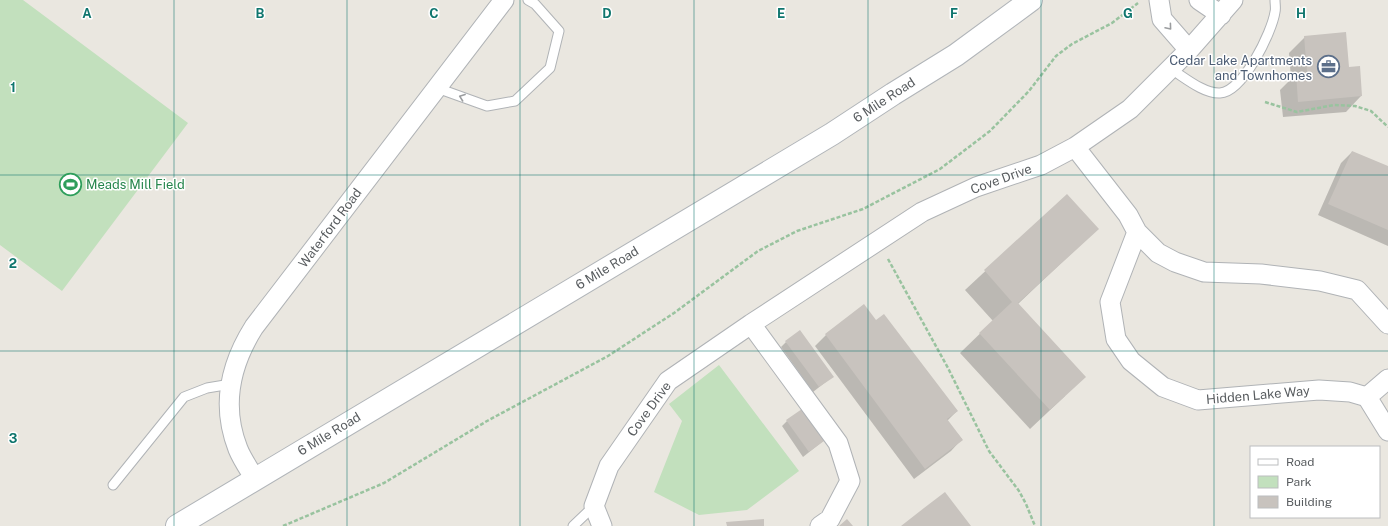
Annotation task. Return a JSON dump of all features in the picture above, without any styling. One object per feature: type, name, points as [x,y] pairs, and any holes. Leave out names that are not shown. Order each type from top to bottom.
[{"type":"street","name":"Waterford Road","points":[[255,479],[239,451],[233,434],[229,399],[235,364],[242,347],[254,327],[504,0]]},
{"type":"street","name":"6 Mile Road","points":[[177,526],[832,134],[956,55],[1031,0]]},
{"type":"street","points":[[1150,0],[1162,18],[1189,50]]},
{"type":"street","points":[[1199,0],[1221,15]]},
{"type":"street","name":"Cove Drive","points":[[594,506],[609,466],[668,381],[751,324],[922,212],[976,188],[1041,165],[1075,147],[1130,109],[1189,50],[1233,0]]},
{"type":"street","points":[[1075,147],[1128,216],[1137,232],[1158,253],[1176,262],[1204,272],[1261,274],[1320,281],[1357,290],[1388,324]]},
{"type":"street","name":"Hidden Lake Way","points":[[1137,232],[1110,302],[1116,339],[1130,361],[1163,387],[1198,400],[1319,390],[1350,392],[1367,397]]},
{"type":"street","points":[[751,324],[838,444],[850,481],[830,519],[820,526]]},
{"type":"street","points":[[1388,379],[1367,397],[1388,431]]},
{"type":"street","points":[[594,506],[602,526]]},
{"type":"lane","points":[[436,88],[487,106],[516,101],[550,68],[559,32],[535,4],[528,0]]},
{"type":"lane","points":[[1171,69],[1204,89],[1221,93],[1233,88],[1246,76],[1266,37],[1276,12],[1275,0]]},
{"type":"lane","points":[[113,485],[184,397],[207,388],[231,384]]},
{"type":"lane","points":[[573,526],[594,506]]},
{"type":"path","points":[[283,526],[384,483],[487,421],[608,356],[674,313],[758,251],[797,231],[863,209],[940,169],[990,131],[1029,91],[1056,56],[1072,44],[1112,24],[1150,0]]},
{"type":"path","points":[[1265,102],[1297,112],[1334,105],[1355,106],[1371,111],[1388,127]]},
{"type":"path","points":[[888,258],[948,368],[989,451],[1026,504],[1035,526]]},
{"type":"green space","name":"Meads Mill Field","points":[[0,0],[23,0],[188,123],[62,291],[0,245]]},
{"type":"green space","points":[[719,365],[799,471],[747,510],[699,515],[654,492],[682,421],[669,404]]},
{"type":"building","name":"Cedar Lake Apartments and Townhomes","points":[[1346,32],[1349,67],[1360,66],[1362,96],[1298,102],[1296,73],[1307,72],[1304,36]]},
{"type":"building","points":[[1352,151],[1388,166],[1388,230],[1328,204]]},
{"type":"building","points":[[1067,194],[1099,229],[1018,303],[1086,377],[1050,410],[979,333],[1012,302],[984,270]]},
{"type":"building","points":[[864,304],[876,320],[884,314],[958,411],[947,419],[963,440],[925,469],[825,334]]},
{"type":"building","points":[[800,330],[834,377],[819,387],[785,341]]},
{"type":"building","points":[[802,409],[824,441],[809,452],[786,420]]},
{"type":"building","points":[[945,492],[971,526],[901,526],[924,508]]},
{"type":"building","points":[[764,519],[764,526],[727,526],[726,522]]},
{"type":"building","points":[[847,519],[853,526],[839,526]]},
{"type":"place","name":"Cedar Lake Apartments and Townhomes","points":[[1328,67]]},
{"type":"place","name":"Meads Mill Field","points":[[71,184]]}]
